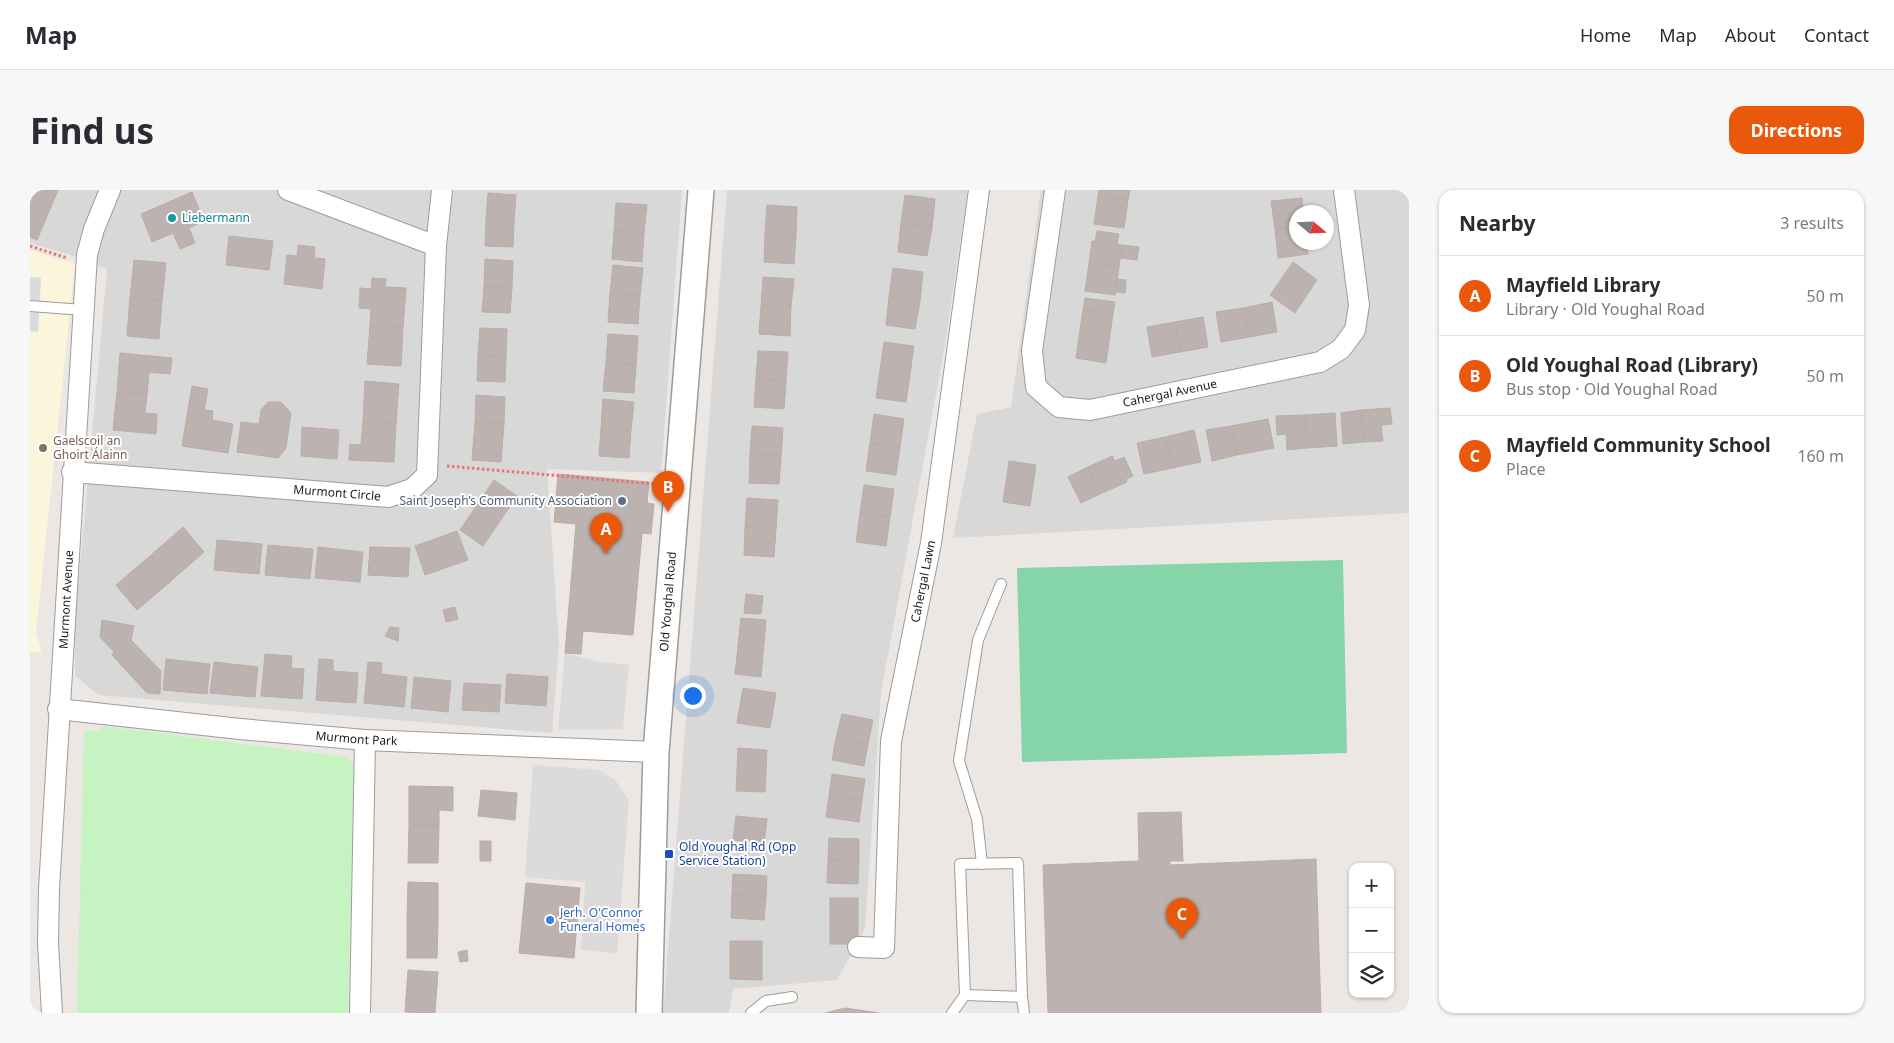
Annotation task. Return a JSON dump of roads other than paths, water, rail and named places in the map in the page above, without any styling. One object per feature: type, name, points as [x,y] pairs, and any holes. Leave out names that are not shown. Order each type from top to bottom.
[{"type":"street","name":"Murmont Avenue","points":[[52,1013],[48,943],[49,889],[72,472],[86,265],[94,229],[110,190]]},
{"type":"street","points":[[288,190],[436,246]]},
{"type":"street","name":"Murmont Circle","points":[[72,472],[388,497],[412,489],[427,475],[436,246],[442,190]]},
{"type":"street","name":"Old Youghal Road","points":[[649,1013],[656,752],[701,190]]},
{"type":"street","name":"Cahergal Lawn","points":[[858,947],[884,948],[891,741],[931,542],[979,190]]},
{"type":"street","name":"Cahergal Avenue","points":[[1055,190],[1032,351],[1036,387],[1059,407],[1090,410],[1320,362],[1341,349],[1355,330],[1359,305],[1344,190]]},
{"type":"street","name":"Murmont Park","points":[[58,709],[240,729],[365,740],[656,752]]},
{"type":"street","points":[[360,1013],[365,740]]},
{"type":"lane","points":[[30,306],[84,310]]},
{"type":"lane","points":[[982,864],[977,820],[959,761],[978,640],[1001,584]]},
{"type":"lane","points":[[952,1013],[964,995],[960,864],[1018,863],[1024,1013]]},
{"type":"lane","points":[[964,995],[1022,997]]},
{"type":"lane","points":[[751,1013],[766,1001],[792,997]]},
{"type":"place","name":"Liebermann","points":[[172,218]]},
{"type":"place","name":"Gaelscoil an Ghoirt Álainn","points":[[43,448]]},
{"type":"place","name":"Saint Joseph’s Community Association","points":[[622,501]]},
{"type":"place","name":"Old Youghal Road (Library)","points":[[668,512]]},
{"type":"place","name":"Mayfield Library","points":[[606,554]]},
{"type":"place","name":"Old Youghal Rd (Opp Service Station)","points":[[669,854]]},
{"type":"place","name":"Jerh. O'Connor Funeral Homes","points":[[550,920]]},
{"type":"place","name":"Mayfield Community School","points":[[1182,939]]}]
